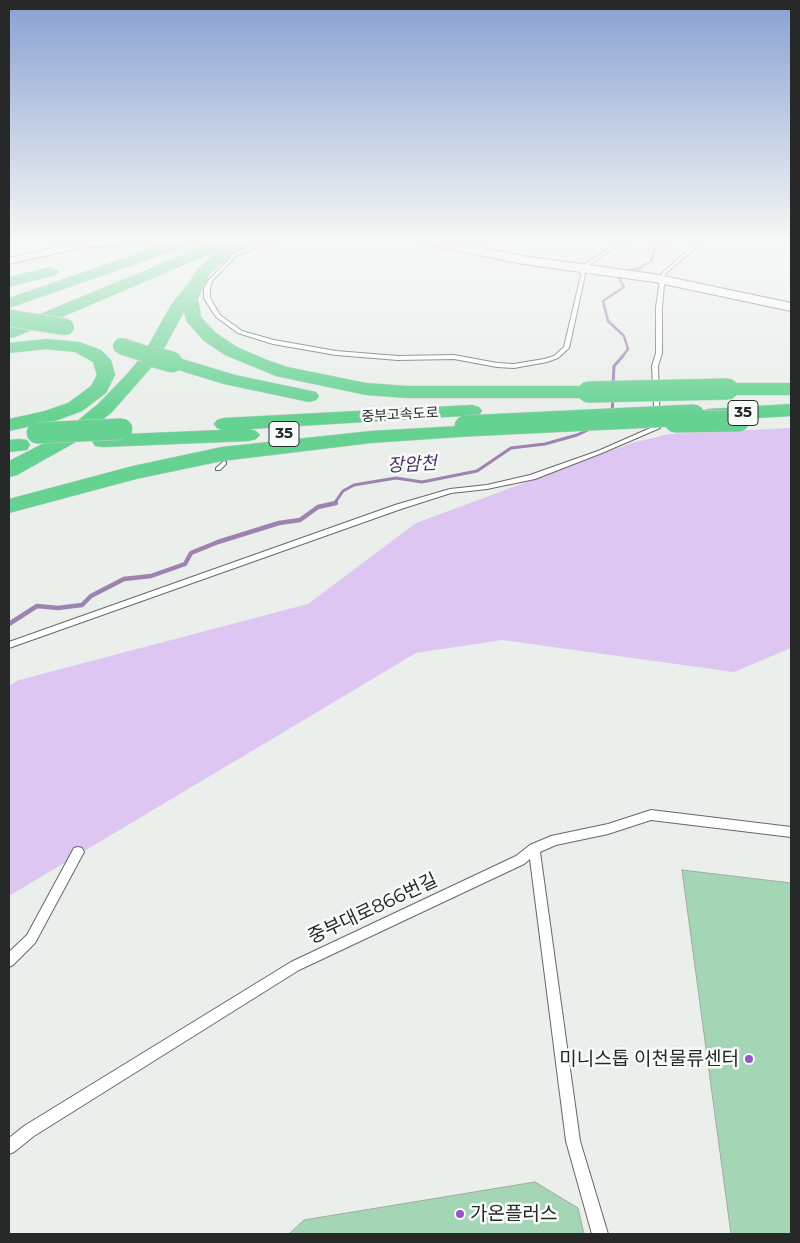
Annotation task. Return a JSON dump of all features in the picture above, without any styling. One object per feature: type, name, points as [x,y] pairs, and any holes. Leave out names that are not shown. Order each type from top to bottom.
[{"type":"highway","points":[[9,318],[57,299]]},
{"type":"highway","points":[[9,325],[75,299]]},
{"type":"highway","points":[[9,333],[98,299]]},
{"type":"highway","points":[[9,470],[67,439],[105,408],[151,357],[184,299]]},
{"type":"highway","points":[[190,299],[193,318],[210,337],[231,351],[283,372],[366,388],[407,392],[791,389]]},
{"type":"highway","points":[[9,318],[66,328],[231,380],[324,399],[452,400],[588,392]]},
{"type":"highway","points":[[9,348],[46,344],[79,347],[95,354],[102,360],[106,375],[99,389],[83,403],[51,416],[9,425]]},
{"type":"highway","name":"중부고속도로","points":[[698,408],[791,396]]},
{"type":"highway","name":"중부고속도로","points":[[12,442],[103,441],[469,419],[698,408],[791,410]]},
{"type":"highway","name":"중부고속도로","points":[[12,442],[37,432],[469,419]]},
{"type":"highway","points":[[9,506],[133,473],[187,461],[247,451],[371,437],[584,424],[791,419]]},
{"type":"street","points":[[753,299],[791,307]]},
{"type":"lane","points":[[208,299],[218,316],[228,325],[248,335],[312,349],[365,356],[461,358],[497,366],[514,366],[545,361],[556,357],[567,346],[578,299]]},
{"type":"lane","points":[[9,645],[450,490],[488,487],[532,477],[600,452],[658,427],[655,366],[659,353],[659,299]]},
{"type":"lane","points":[[307,354],[312,349]]},
{"type":"lane","points":[[218,468],[224,463]]},
{"type":"lane","name":"중부대로866번길","points":[[9,1147],[29,1131],[295,966],[520,860],[534,849],[556,840],[608,829],[651,815],[791,832]]},
{"type":"lane","points":[[534,849],[573,1141],[600,1234]]},
{"type":"lane","points":[[9,961],[31,939],[78,852]]},
{"type":"shaded area","points":[[791,428],[791,648],[734,672],[502,640],[416,653],[9,896],[9,686],[19,680],[308,604],[416,523],[632,443],[669,434]]},
{"type":"building","name":"미니스톱 이천물류센터","points":[[682,870],[791,883],[791,1234],[731,1234]]},
{"type":"building","name":"가온플러스","points":[[535,1182],[578,1208],[584,1234],[289,1234],[304,1220]]},
{"type":"waterway","name":"장암천","points":[[606,299],[603,301],[608,321],[624,336],[628,349],[622,357]]},
{"type":"waterway","name":"장암천","points":[[613,386],[614,366],[623,356]]},
{"type":"waterway","name":"장암천","points":[[612,413],[613,396]]},
{"type":"waterway","name":"장암천","points":[[334,503],[343,491],[354,485],[396,478],[422,482],[477,471],[511,448],[545,444],[577,435],[592,428]]},
{"type":"waterway","name":"장암천","points":[[9,624],[37,606],[58,608],[82,605],[91,596],[124,579],[151,576],[185,564],[191,553],[218,542],[279,523],[300,520],[318,507],[334,503]]},
{"type":"place","name":"미니스톱 이천물류센터","points":[[749,1059]]},
{"type":"place","name":"가온플러스","points":[[460,1214]]}]
